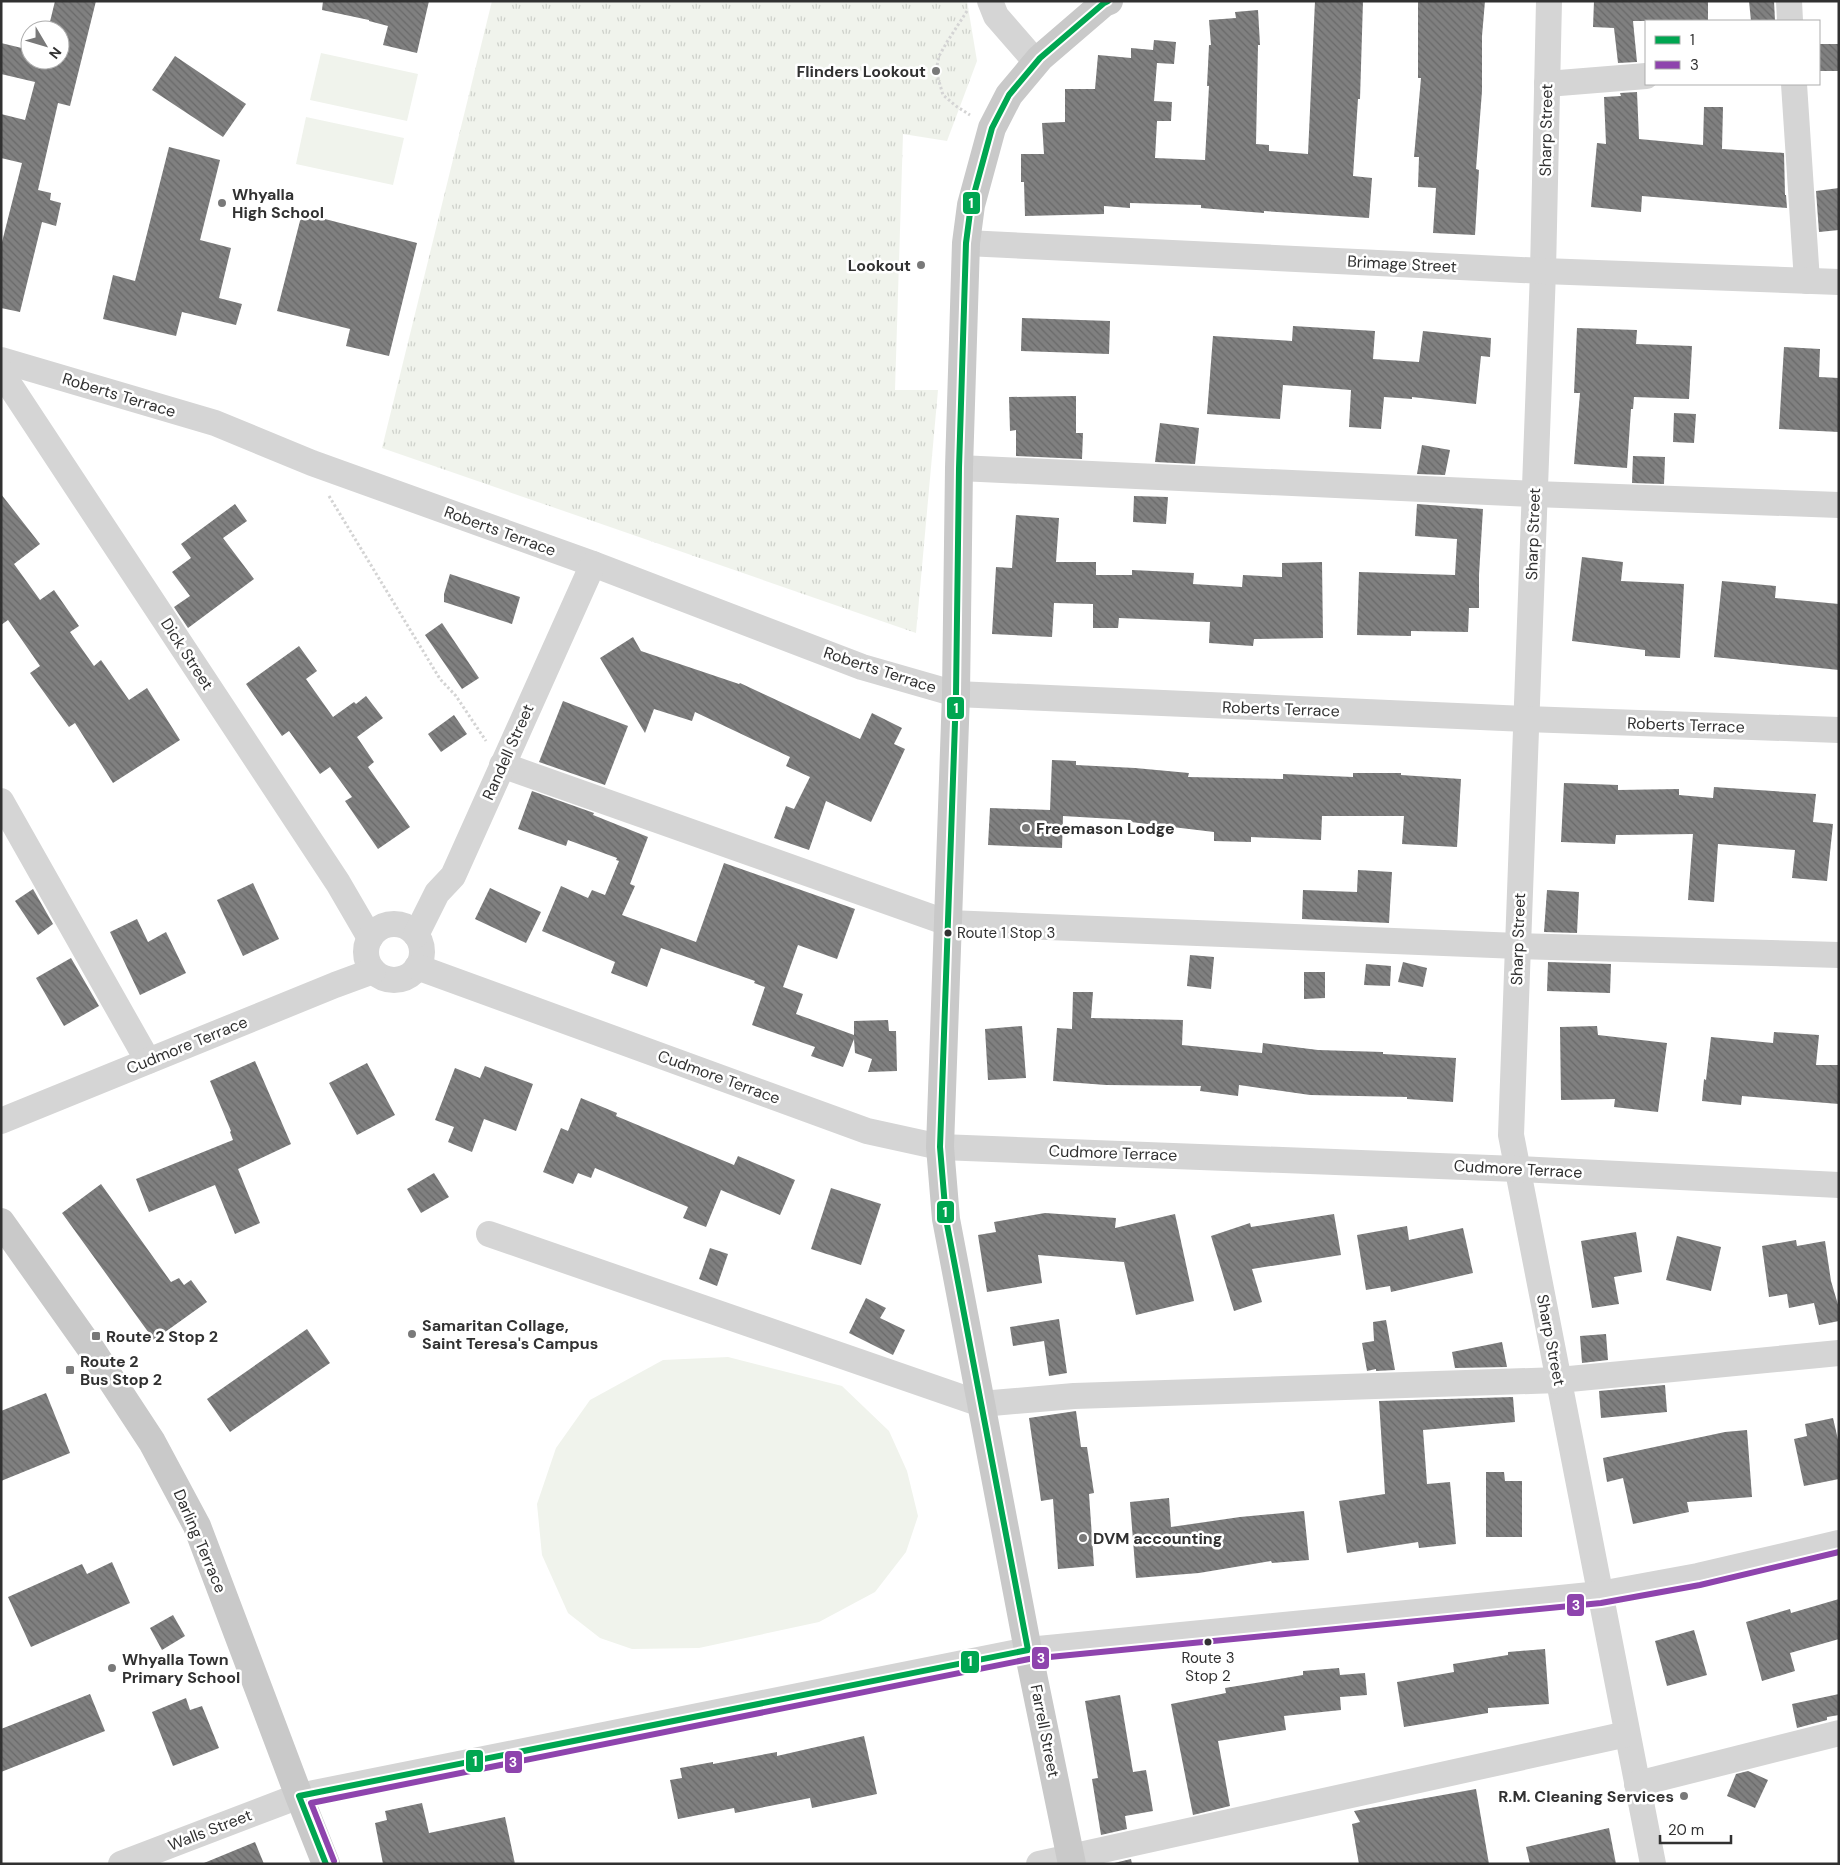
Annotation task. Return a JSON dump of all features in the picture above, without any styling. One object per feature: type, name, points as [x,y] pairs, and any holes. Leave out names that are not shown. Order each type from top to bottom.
[{"type":"main road","name":"Farrell Street","points":[[1071,1861],[1028,1650],[946,1219],[940,1146],[956,694],[959,468],[966,243],[974,196],[992,128],[1009,95],[1036,62],[1097,9],[1109,1]]},
{"type":"main road","name":"Darling Terrace","points":[[1,1222],[111,1379],[152,1442],[180,1491],[197,1526],[298,1796],[326,1864]]},
{"type":"street","name":"Sharp Street","points":[[1549,1],[1543,271],[1510,1135],[1653,1864]]},
{"type":"street","points":[[1789,1],[1790,20]]},
{"type":"street","points":[[979,5],[996,16],[1036,62]]},
{"type":"street","points":[[1547,84],[1645,76]]},
{"type":"street","points":[[1794,85],[1808,281]]},
{"type":"street","name":"Brimage Street","points":[[966,243],[1543,271],[1839,282]]},
{"type":"street","name":"Roberts Terrace","points":[[1,360],[215,423],[312,463],[593,564],[862,667],[956,694],[1526,719],[1839,730]]},
{"type":"street","name":"Dick Street","points":[[1,372],[338,883],[370,938]]},
{"type":"street","points":[[959,468],[1534,494],[1839,505]]},
{"type":"street","name":"Randell Street","points":[[416,935],[437,893],[453,876],[593,564]]},
{"type":"street","points":[[502,764],[948,923],[1518,946],[1839,955]]},
{"type":"street","points":[[1,801],[148,1061]]},
{"type":"street","points":[[392,924],[401,925],[409,929],[420,942],[422,951],[418,967],[412,974],[396,980],[388,980],[380,976],[373,971],[368,963],[366,955],[370,938],[376,931],[392,924]]},
{"type":"street","name":"Cudmore Terrace","points":[[418,967],[867,1131],[940,1146],[1517,1169],[1839,1185]]},
{"type":"street","name":"Cudmore Terrace","points":[[1,1120],[373,971]]},
{"type":"street","points":[[489,1234],[982,1404],[1074,1396],[1558,1380],[1839,1353]]},
{"type":"street","name":"Walls Street","points":[[121,1864],[298,1796],[1028,1650],[1600,1594],[1698,1576],[1839,1543]]},
{"type":"street","points":[[1039,1864],[1071,1861],[1628,1734]]},
{"type":"street","points":[[1637,1784],[1839,1734]]},
{"type":"path","points":[[979,5],[946,42],[939,56],[936,71],[944,95],[956,106],[992,128]]},
{"type":"path","points":[[312,463],[311,467],[440,679],[456,696],[502,764]]},
{"type":"green space","points":[[492,1],[967,1],[977,61],[947,141],[903,134],[895,390],[938,390],[916,633],[382,448]]},
{"type":"green space","points":[[321,53],[418,74],[407,121],[310,100]]},
{"type":"green space","points":[[306,117],[404,138],[393,185],[296,164]]},
{"type":"green space","points":[[728,1357],[842,1386],[889,1431],[907,1471],[918,1516],[906,1552],[875,1592],[819,1622],[699,1648],[632,1649],[600,1638],[568,1613],[542,1555],[537,1504],[556,1448],[590,1400],[663,1360]]},
{"type":"building","points":[[55,1],[96,1],[70,106],[58,103],[38,190],[51,193],[50,200],[61,203],[56,226],[42,222],[20,312],[1,308],[1,246],[22,163],[1,158],[1,114],[25,120],[35,82],[1,74],[1,43],[20,48],[20,70],[70,70],[70,20],[50,20]]},
{"type":"building","points":[[323,1],[429,1],[417,53],[383,45],[388,26],[322,10]]},
{"type":"building","points":[[1315,1],[1363,1],[1360,99],[1358,99],[1353,176],[1372,178],[1369,218],[1264,211],[1264,213],[1201,208],[1201,205],[1130,203],[1130,208],[1104,206],[1104,214],[1025,216],[1024,182],[1021,182],[1021,154],[1044,154],[1042,123],[1065,122],[1065,89],[1095,89],[1098,55],[1131,58],[1131,48],[1153,50],[1154,40],[1176,42],[1174,64],[1157,63],[1154,101],[1172,102],[1171,121],[1157,121],[1155,158],[1205,160],[1209,45],[1211,45],[1209,20],[1236,18],[1235,12],[1258,10],[1260,45],[1258,45],[1256,144],[1269,145],[1269,151],[1308,154]]},
{"type":"building","points":[[1418,1],[1485,1],[1482,36],[1482,91],[1476,169],[1479,170],[1475,235],[1433,233],[1436,188],[1418,187],[1419,157],[1414,157],[1421,78],[1418,78]]},
{"type":"building","points":[[1594,1],[1708,1],[1708,20],[1633,21],[1637,62],[1618,63],[1614,28],[1593,27]]},
{"type":"building","points":[[1749,1],[1774,1],[1775,20],[1751,20]]},
{"type":"building","points":[[1820,44],[1839,44],[1839,71],[1820,71]]},
{"type":"building","points":[[175,56],[246,104],[223,137],[152,90]]},
{"type":"building","points":[[1637,92],[1639,139],[1703,145],[1704,107],[1723,107],[1722,149],[1784,153],[1787,208],[1642,196],[1641,212],[1591,207],[1597,143],[1606,144],[1604,97],[1621,96],[1620,93]]},
{"type":"building","points":[[169,147],[220,160],[200,240],[231,248],[219,298],[242,304],[236,325],[182,312],[176,336],[103,319],[113,275],[135,281]]},
{"type":"building","points":[[1839,188],[1839,230],[1819,232],[1816,191]]},
{"type":"building","points":[[302,213],[417,243],[389,356],[346,346],[350,329],[277,311]]},
{"type":"building","points":[[1022,318],[1110,321],[1109,354],[1021,351]]},
{"type":"building","points":[[1293,326],[1375,331],[1373,359],[1419,362],[1423,331],[1491,338],[1490,357],[1481,356],[1476,404],[1412,397],[1412,399],[1384,397],[1381,429],[1349,427],[1351,390],[1283,385],[1280,419],[1207,414],[1213,336],[1292,341]]},
{"type":"building","points":[[1577,328],[1637,330],[1636,344],[1692,346],[1689,399],[1634,397],[1633,409],[1631,409],[1627,468],[1574,464],[1580,393],[1574,393]]},
{"type":"building","points":[[1784,347],[1820,349],[1819,377],[1839,378],[1839,432],[1779,429]]},
{"type":"building","points":[[1076,396],[1076,433],[1083,433],[1082,459],[1016,456],[1016,430],[1010,431],[1009,397]]},
{"type":"building","points":[[1674,413],[1696,414],[1694,443],[1673,442]]},
{"type":"building","points":[[1160,423],[1199,428],[1195,464],[1155,462]]},
{"type":"building","points":[[1422,445],[1450,450],[1445,475],[1417,474]]},
{"type":"building","points":[[1633,456],[1665,457],[1664,484],[1632,483]]},
{"type":"building","points":[[1,494],[40,544],[14,564],[40,600],[54,590],[79,626],[70,632],[94,666],[101,660],[129,700],[147,688],[180,740],[113,783],[75,723],[69,727],[30,673],[40,666],[8,620],[1,625]]},
{"type":"building","points":[[1134,496],[1168,497],[1166,524],[1133,522]]},
{"type":"building","points":[[235,504],[247,521],[223,538],[254,579],[188,628],[174,607],[190,596],[172,572],[191,558],[181,544]]},
{"type":"building","points":[[1417,504],[1483,509],[1479,608],[1469,608],[1468,632],[1411,631],[1411,636],[1357,635],[1359,572],[1455,575],[1457,539],[1415,536]]},
{"type":"building","points":[[1016,515],[1059,518],[1056,562],[1096,562],[1096,575],[1132,575],[1132,570],[1194,573],[1193,584],[1242,587],[1243,575],[1282,577],[1282,563],[1322,562],[1323,638],[1254,639],[1253,646],[1209,643],[1210,622],[1119,618],[1118,628],[1093,628],[1093,604],[1054,603],[1052,637],[992,634],[996,567],[1012,568]]},
{"type":"building","points":[[1582,557],[1623,562],[1621,581],[1684,584],[1680,658],[1645,656],[1645,650],[1572,641]]},
{"type":"building","points":[[450,574],[520,597],[512,624],[444,602],[444,594]]},
{"type":"building","points":[[1722,581],[1776,586],[1775,598],[1839,604],[1839,670],[1714,657]]},
{"type":"building","points":[[442,623],[479,678],[462,689],[425,635]]},
{"type":"building","points":[[633,637],[641,651],[740,683],[860,739],[872,713],[902,728],[894,744],[905,749],[871,822],[826,801],[809,850],[774,838],[786,806],[794,809],[810,777],[786,766],[790,757],[695,712],[692,721],[654,709],[645,733],[600,658]]},
{"type":"building","points":[[299,646],[317,671],[306,679],[333,717],[366,696],[383,718],[357,737],[374,762],[368,767],[410,827],[378,849],[345,801],[352,797],[330,767],[320,774],[289,731],[282,736],[246,684]]},
{"type":"building","points":[[563,701],[628,726],[605,785],[539,762]]},
{"type":"building","points":[[454,715],[467,734],[441,752],[428,734]]},
{"type":"building","points":[[1052,760],[1076,761],[1076,765],[1189,773],[1188,777],[1283,779],[1283,774],[1353,777],[1353,773],[1401,773],[1401,775],[1461,779],[1457,847],[1402,844],[1404,816],[1322,816],[1321,840],[1251,837],[1251,842],[1214,841],[1214,832],[1131,822],[1131,820],[1063,816],[1062,848],[988,845],[990,808],[1050,810]]},
{"type":"building","points":[[1564,783],[1618,785],[1618,790],[1679,789],[1679,795],[1713,798],[1714,787],[1816,794],[1813,822],[1833,824],[1827,881],[1792,878],[1795,850],[1718,844],[1714,902],[1688,900],[1693,834],[1616,835],[1615,844],[1561,842]]},
{"type":"building","points":[[532,791],[594,813],[593,815],[648,837],[630,884],[635,886],[622,915],[696,942],[724,863],[855,909],[837,959],[798,945],[783,987],[803,994],[796,1014],[854,1035],[854,1021],[888,1020],[889,1031],[896,1031],[897,1071],[868,1072],[872,1059],[855,1053],[854,1039],[843,1067],[811,1056],[815,1047],[752,1025],[765,987],[754,983],[755,981],[661,948],[647,987],[611,973],[615,962],[542,931],[561,886],[588,898],[592,890],[605,895],[619,861],[616,860],[617,858],[568,840],[566,846],[518,829]]},
{"type":"building","points":[[1358,870],[1392,872],[1389,923],[1302,919],[1303,890],[1357,892]]},
{"type":"building","points":[[253,883],[279,939],[243,956],[217,900]]},
{"type":"building","points":[[490,888],[541,912],[526,943],[475,919]]},
{"type":"building","points":[[33,889],[53,924],[38,935],[15,901]]},
{"type":"building","points":[[1547,890],[1579,892],[1577,933],[1544,932]]},
{"type":"building","points":[[137,919],[148,942],[166,932],[186,973],[140,995],[110,932]]},
{"type":"building","points":[[1190,955],[1214,957],[1211,989],[1187,986]]},
{"type":"building","points":[[71,958],[99,1006],[64,1026],[36,978]]},
{"type":"building","points":[[1403,962],[1427,968],[1423,987],[1398,982]]},
{"type":"building","points":[[1548,962],[1611,964],[1610,993],[1547,991]]},
{"type":"building","points":[[1366,964],[1391,966],[1390,986],[1364,985]]},
{"type":"building","points":[[1304,972],[1325,972],[1325,998],[1304,999]]},
{"type":"building","points":[[1073,992],[1093,992],[1091,1018],[1183,1020],[1182,1045],[1262,1053],[1263,1043],[1318,1050],[1383,1052],[1383,1054],[1456,1058],[1453,1102],[1407,1099],[1407,1097],[1310,1095],[1239,1085],[1238,1096],[1200,1091],[1201,1086],[1106,1085],[1053,1081],[1057,1028],[1072,1029]]},
{"type":"building","points":[[1022,1026],[1026,1078],[988,1080],[985,1029]]},
{"type":"building","points":[[1597,1026],[1598,1035],[1667,1043],[1658,1112],[1614,1107],[1615,1099],[1561,1100],[1560,1027]]},
{"type":"building","points":[[1774,1032],[1819,1035],[1816,1065],[1839,1065],[1839,1104],[1742,1096],[1741,1105],[1702,1101],[1711,1037],[1773,1043]]},
{"type":"building","points":[[255,1061],[291,1144],[238,1169],[260,1223],[235,1234],[215,1185],[149,1212],[136,1179],[233,1140],[210,1081]]},
{"type":"building","points":[[367,1063],[395,1115],[357,1135],[329,1083]]},
{"type":"building","points":[[485,1066],[533,1084],[516,1131],[484,1119],[472,1152],[448,1142],[454,1127],[435,1120],[455,1068],[480,1078]]},
{"type":"building","points":[[581,1098],[617,1113],[616,1116],[734,1165],[738,1156],[795,1180],[780,1215],[721,1190],[706,1227],[683,1218],[688,1207],[595,1168],[591,1178],[578,1173],[573,1184],[543,1172],[561,1128],[568,1131]]},
{"type":"building","points":[[434,1173],[449,1197],[421,1213],[407,1189]]},
{"type":"building","points":[[101,1184],[171,1282],[179,1278],[184,1285],[191,1280],[207,1302],[154,1340],[62,1213]]},
{"type":"building","points":[[831,1188],[881,1204],[861,1265],[811,1249]]},
{"type":"building","points":[[1045,1213],[1116,1218],[1115,1228],[1175,1214],[1194,1301],[1136,1315],[1124,1262],[1038,1255],[1042,1283],[987,1292],[978,1235],[996,1232],[994,1222]]},
{"type":"building","points":[[1334,1214],[1341,1255],[1252,1269],[1262,1302],[1234,1311],[1211,1236],[1250,1223],[1251,1227]]},
{"type":"building","points":[[1407,1226],[1409,1240],[1463,1228],[1473,1273],[1391,1292],[1390,1286],[1366,1290],[1357,1235]]},
{"type":"building","points":[[1636,1232],[1642,1272],[1614,1277],[1619,1304],[1592,1308],[1581,1241]]},
{"type":"building","points":[[1677,1236],[1721,1247],[1711,1291],[1666,1280]]},
{"type":"building","points":[[1796,1240],[1797,1246],[1825,1241],[1831,1281],[1839,1308],[1839,1321],[1819,1325],[1814,1303],[1789,1308],[1787,1294],[1769,1297],[1762,1246]]},
{"type":"building","points":[[710,1248],[728,1254],[717,1286],[699,1279]]},
{"type":"building","points":[[866,1298],[886,1308],[880,1318],[905,1330],[893,1355],[849,1333]]},
{"type":"building","points":[[1059,1319],[1067,1373],[1049,1376],[1044,1341],[1013,1346],[1010,1327]]},
{"type":"building","points":[[1386,1320],[1395,1370],[1376,1371],[1376,1369],[1367,1371],[1362,1343],[1374,1341],[1373,1322]]},
{"type":"building","points":[[307,1329],[330,1363],[230,1432],[207,1399]]},
{"type":"building","points":[[1606,1334],[1608,1360],[1582,1363],[1580,1336]]},
{"type":"building","points":[[1502,1342],[1507,1367],[1455,1368],[1452,1352]]},
{"type":"building","points":[[1665,1385],[1667,1412],[1601,1418],[1599,1391]]},
{"type":"building","points":[[46,1393],[70,1453],[1,1481],[1,1411]]},
{"type":"building","points":[[1513,1397],[1515,1422],[1423,1430],[1427,1484],[1450,1482],[1456,1544],[1419,1548],[1418,1542],[1347,1553],[1339,1501],[1385,1494],[1379,1401]]},
{"type":"building","points":[[1076,1411],[1081,1447],[1087,1447],[1094,1493],[1089,1494],[1094,1566],[1058,1569],[1053,1499],[1041,1501],[1029,1418]]},
{"type":"building","points":[[1833,1418],[1839,1444],[1839,1479],[1804,1486],[1794,1439],[1807,1436],[1805,1424]]},
{"type":"building","points":[[1747,1430],[1752,1497],[1687,1502],[1689,1512],[1633,1524],[1623,1478],[1607,1482],[1603,1458],[1725,1432]]},
{"type":"building","points":[[1486,1472],[1504,1472],[1505,1481],[1522,1481],[1522,1537],[1486,1537]]},
{"type":"building","points":[[1169,1498],[1171,1527],[1240,1517],[1304,1511],[1309,1560],[1272,1563],[1271,1561],[1199,1573],[1136,1578],[1130,1502]]},
{"type":"building","points":[[112,1562],[130,1603],[31,1647],[8,1597],[82,1564],[87,1574]]},
{"type":"building","points":[[1839,1599],[1839,1639],[1790,1653],[1795,1671],[1762,1681],[1746,1622],[1790,1609],[1791,1613]]},
{"type":"building","points":[[173,1615],[185,1636],[162,1650],[150,1628]]},
{"type":"building","points":[[1694,1630],[1707,1675],[1667,1686],[1655,1641]]},
{"type":"building","points":[[1545,1649],[1549,1704],[1488,1708],[1488,1713],[1404,1727],[1397,1682],[1454,1672],[1453,1664],[1508,1655],[1508,1652]]},
{"type":"building","points":[[1339,1668],[1340,1675],[1365,1673],[1367,1695],[1340,1697],[1341,1710],[1284,1716],[1286,1730],[1218,1741],[1230,1806],[1193,1815],[1171,1704],[1226,1693],[1225,1688],[1303,1675],[1303,1671]]},
{"type":"building","points":[[90,1694],[105,1731],[1,1772],[1,1729]]},
{"type":"building","points":[[1839,1694],[1839,1715],[1827,1717],[1827,1720],[1797,1728],[1792,1704]]},
{"type":"building","points":[[1120,1695],[1133,1772],[1146,1770],[1153,1811],[1125,1816],[1127,1829],[1101,1835],[1092,1779],[1098,1778],[1085,1701]]},
{"type":"building","points":[[186,1698],[190,1710],[202,1706],[219,1748],[173,1766],[152,1712]]},
{"type":"building","points":[[864,1736],[877,1794],[812,1808],[810,1798],[735,1813],[734,1808],[678,1819],[670,1780],[682,1778],[680,1768],[777,1752],[777,1756]]},
{"type":"building","points":[[1748,1771],[1768,1780],[1755,1808],[1727,1796],[1736,1774]]},
{"type":"building","points":[[1476,1789],[1489,1864],[1359,1864],[1352,1824],[1360,1822],[1354,1811]]},
{"type":"building","points":[[422,1803],[429,1833],[505,1817],[515,1864],[383,1864],[375,1823],[387,1820],[385,1811]]},
{"type":"building","points":[[1609,1828],[1616,1864],[1530,1864],[1526,1847]]},
{"type":"building","points":[[255,1842],[264,1864],[204,1864],[204,1863]]},
{"type":"building","points":[[1131,1859],[1132,1864],[1110,1864]]},
{"type":"transit line","name":"1","points":[[326,1864],[299,1796],[1028,1650],[946,1219],[940,1147],[956,694],[959,468],[966,243],[971,205],[992,128],[1009,95],[1040,58],[1108,1]]},
{"type":"transit line","name":"3","points":[[334,1861],[311,1803],[1029,1659],[1601,1603],[1700,1585],[1839,1552]]},
{"type":"place","name":"Flinders Lookout","points":[[936,71]]},
{"type":"place","name":"Whyalla High School","points":[[222,203]]},
{"type":"place","name":"Lookout","points":[[921,265]]},
{"type":"place","name":"Freemason Lodge","points":[[1026,828]]},
{"type":"place","name":"Route 1 Stop 3","points":[[948,933]]},
{"type":"place","name":"Samaritan Collage, Saint Teresa's Campus","points":[[412,1334]]},
{"type":"place","name":"Route 2 Stop 2","points":[[96,1336]]},
{"type":"place","name":"Route 2 Bus Stop 2","points":[[70,1370]]},
{"type":"place","name":"DVM accounting","points":[[1083,1538]]},
{"type":"place","name":"Route 3 Stop 2","points":[[1208,1642]]},
{"type":"place","name":"Whyalla Town Primary School","points":[[112,1668]]},
{"type":"place","name":"R.M. Cleaning Services","points":[[1684,1796]]}]
